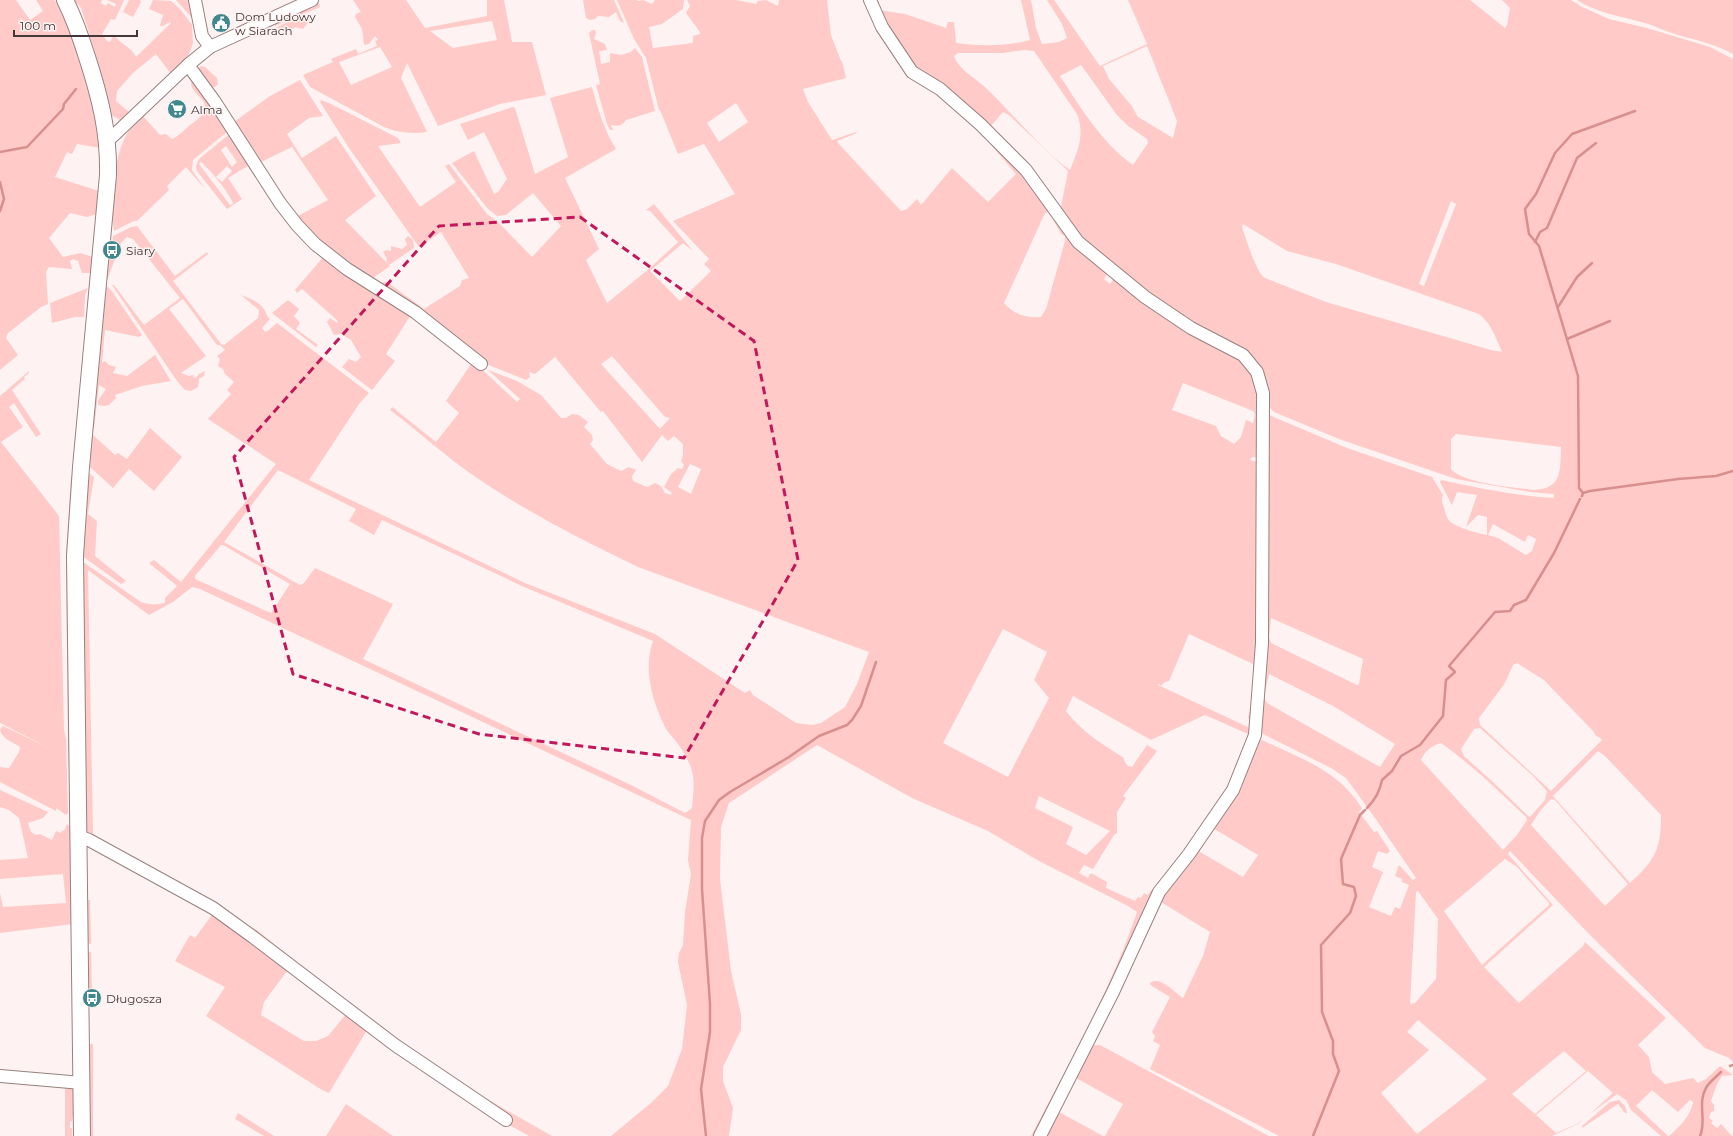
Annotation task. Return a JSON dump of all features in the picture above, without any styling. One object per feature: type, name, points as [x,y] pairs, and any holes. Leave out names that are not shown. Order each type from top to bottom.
[{"type":"main road","points":[[65,0],[79,32],[91,68],[101,104],[108,139],[108,181],[81,467],[75,556],[82,1136]]},
{"type":"street","points":[[195,0],[202,36],[210,47]]},
{"type":"street","points":[[108,139],[131,120],[188,65],[210,47],[312,0]]},
{"type":"street","points":[[870,0],[882,27],[912,72],[945,93],[980,124],[1026,170],[1078,242],[1145,297],[1191,328],[1243,355],[1257,372],[1263,393],[1262,643],[1255,735],[1233,790],[1189,854],[1159,892],[1113,992],[1040,1136]]},
{"type":"street","points":[[188,65],[215,102],[280,203],[297,225],[315,244],[357,276],[415,312],[481,364]]},
{"type":"street","points":[[78,836],[90,840],[212,908],[253,937],[408,1054],[506,1120]]},
{"type":"street","points":[[0,1076],[82,1083]]},
{"type":"highlighted area","points":[[580,217],[754,341],[798,560],[684,758],[479,734],[293,674],[234,457],[439,226]]},
{"type":"shaded area","points":[[0,0],[16,0],[30,20],[43,11],[36,0],[55,0],[70,33],[98,121],[100,148],[77,144],[72,154],[67,152],[55,177],[99,191],[97,214],[87,217],[70,213],[49,238],[63,257],[80,253],[93,257],[91,273],[82,273],[78,261],[73,259],[70,261],[72,269],[49,267],[46,272],[48,304],[41,307],[8,333],[6,338],[18,355],[0,370]]},
{"type":"shaded area","points":[[74,0],[102,0],[101,3],[106,6],[108,3],[115,7],[116,4],[107,0],[124,0],[115,20],[111,19],[102,34],[107,41],[110,42],[114,34],[132,51],[136,57],[171,23],[170,22],[160,26],[163,15],[149,9],[153,0],[171,1],[181,10],[192,25],[193,43],[190,52],[185,61],[171,74],[156,54],[133,73],[117,91],[116,101],[129,112],[124,119],[120,120],[111,115],[95,52],[81,8]]},
{"type":"shaded area","points":[[129,0],[140,0],[141,2],[133,17],[123,12]]},
{"type":"shaded area","points":[[176,0],[193,0],[193,19]]},
{"type":"shaded area","points":[[353,0],[406,0],[425,28],[487,16],[487,0],[504,0],[512,42],[532,42],[546,95],[500,104],[438,126],[407,63],[401,78],[427,132],[416,133],[395,131],[384,127],[310,87],[303,75],[333,62],[331,59],[356,49],[358,54],[377,46],[375,41],[378,40],[375,36],[369,44],[364,44],[362,29],[355,17],[356,14],[361,12]],"holes":[[[492,21],[497,40],[453,48],[430,31]],[[380,47],[392,67],[351,85],[339,62]]]},
{"type":"shaded area","points":[[583,0],[614,0],[624,23],[620,21],[616,12],[609,17],[598,16],[595,19],[590,20],[586,18]]},
{"type":"shaded area","points":[[617,0],[643,0],[652,4],[655,0],[684,0],[683,9],[662,24],[649,27],[653,48],[693,43],[693,36],[700,34],[686,13],[690,6],[687,0],[736,0],[756,4],[758,1],[766,0],[778,6],[779,0],[827,0],[831,35],[842,61],[846,78],[803,89],[808,102],[832,140],[856,132],[857,133],[837,141],[901,211],[907,209],[917,199],[921,205],[952,168],[988,202],[1016,174],[992,146],[995,143],[1109,271],[1104,279],[1110,284],[1114,278],[1233,353],[1257,378],[1259,458],[1252,457],[1250,460],[1259,462],[1255,719],[1248,718],[1253,695],[1253,664],[1189,634],[1169,681],[1165,682],[1161,686],[1159,684],[1158,685],[1250,728],[1252,735],[1229,784],[1248,734],[1205,715],[1151,740],[1073,696],[1066,711],[1079,725],[1100,743],[1124,758],[1124,761],[1128,766],[1132,767],[1147,745],[1157,751],[1123,796],[1126,798],[1117,812],[1117,833],[1114,835],[1093,869],[1084,865],[1079,873],[1088,878],[1091,873],[1107,882],[1106,888],[1135,901],[1138,897],[1141,898],[1144,893],[1148,895],[1151,890],[1155,893],[1131,947],[1037,1136],[1031,1136],[1102,998],[1127,941],[1137,912],[1039,861],[988,831],[912,798],[817,745],[729,803],[721,827],[720,879],[731,971],[741,1014],[741,1030],[723,1067],[723,1081],[733,1108],[729,1136],[611,1136],[652,1102],[668,1086],[682,1049],[687,1005],[678,962],[679,953],[683,945],[685,912],[691,874],[688,860],[691,820],[200,589],[192,587],[173,602],[149,615],[88,570],[93,834],[109,846],[258,931],[346,1002],[464,1086],[552,1136],[529,1136],[506,1123],[372,1024],[284,954],[84,835],[83,562],[141,602],[147,604],[165,603],[165,598],[177,586],[149,563],[154,560],[181,582],[276,464],[208,419],[231,394],[227,390],[234,382],[218,365],[220,359],[217,356],[225,350],[220,345],[217,345],[183,299],[169,309],[206,356],[181,373],[189,376],[194,375],[193,377],[196,378],[199,374],[205,371],[204,376],[199,379],[198,387],[191,391],[185,390],[177,381],[112,285],[114,285],[144,325],[180,298],[133,239],[127,237],[121,243],[108,278],[109,279],[103,278],[109,255],[113,254],[115,247],[112,247],[113,236],[131,227],[137,226],[175,276],[207,252],[208,254],[173,281],[221,344],[224,345],[258,318],[259,310],[241,295],[256,302],[264,309],[270,319],[262,328],[265,332],[277,323],[369,393],[359,404],[309,480],[525,583],[655,634],[745,693],[750,690],[753,695],[796,723],[812,725],[821,723],[845,707],[857,684],[869,652],[638,567],[596,546],[493,489],[453,460],[390,410],[392,407],[436,442],[459,413],[446,401],[473,361],[517,402],[520,399],[488,370],[517,381],[541,395],[561,418],[566,418],[572,414],[579,415],[588,422],[584,427],[592,435],[593,440],[590,444],[607,464],[621,471],[629,467],[636,470],[632,476],[633,481],[647,487],[655,483],[661,486],[665,493],[671,495],[672,493],[664,487],[671,474],[678,468],[682,469],[684,465],[681,461],[683,455],[683,444],[674,436],[668,441],[662,435],[642,462],[603,411],[601,412],[555,357],[535,374],[529,372],[530,377],[526,380],[486,364],[373,284],[387,282],[424,309],[460,286],[462,280],[469,278],[441,232],[419,247],[349,148],[320,102],[321,100],[329,103],[398,138],[401,143],[378,146],[420,207],[456,182],[445,166],[449,164],[487,214],[498,222],[532,257],[561,226],[533,193],[506,215],[497,216],[487,208],[452,163],[474,151],[494,194],[498,192],[507,179],[484,132],[468,140],[460,124],[513,107],[515,108],[535,174],[568,157],[550,98],[592,87],[605,127],[616,149],[565,178],[599,249],[586,260],[607,303],[650,268],[678,242],[650,211],[646,210],[654,204],[693,251],[683,243],[650,271],[680,301],[711,271],[704,264],[709,259],[673,221],[735,194],[704,144],[678,154],[659,110],[646,58],[634,39]],"holes":[[[736,103],[748,122],[719,142],[707,123]],[[1049,212],[1061,234],[1065,236],[1065,241],[1046,309],[1041,317],[1030,317],[1016,313],[1004,303],[1045,213]],[[612,356],[665,417],[670,418],[660,429],[601,364]],[[1183,383],[1253,411],[1255,414],[1253,423],[1246,420],[1241,437],[1234,444],[1221,436],[1216,426],[1172,410]],[[690,464],[701,469],[691,494],[678,487]],[[278,470],[356,509],[349,521],[374,535],[382,520],[522,586],[653,641],[649,662],[650,684],[660,717],[665,727],[683,751],[692,770],[694,786],[692,808],[685,813],[631,785],[363,659],[393,604],[315,568],[303,584],[300,585],[224,542]],[[221,545],[223,545],[290,584],[271,613],[195,579],[195,576]],[[1003,629],[1047,652],[1034,680],[1049,698],[1008,777],[943,743]],[[1039,796],[1110,831],[1086,855],[1066,844],[1073,827],[1035,808]]]},
{"type":"shaded area","points":[[1021,0],[1031,0],[1036,28],[1042,44],[1059,42],[1067,38],[1062,24],[1047,0],[1054,0],[1100,66],[1147,44],[1128,0],[1470,0],[1505,28],[1507,25],[1510,8],[1502,0],[1571,0],[1582,7],[1609,19],[1647,28],[1710,47],[1733,59],[1733,1062],[1729,1058],[1705,1048],[1588,933],[1510,851],[1508,854],[1553,905],[1484,967],[1519,1003],[1583,946],[1585,942],[1666,1018],[1638,1045],[1649,1057],[1652,1072],[1665,1084],[1693,1078],[1698,1083],[1706,1079],[1720,1066],[1733,1075],[1722,1076],[1717,1084],[1711,1101],[1714,1105],[1714,1111],[1711,1112],[1709,1118],[1713,1121],[1711,1123],[1717,1128],[1721,1124],[1732,1136],[1669,1136],[1687,1117],[1693,1102],[1690,1100],[1678,1112],[1652,1090],[1636,1106],[1668,1136],[1661,1136],[1631,1110],[1626,1100],[1617,1094],[1590,1114],[1613,1093],[1588,1071],[1536,1115],[1556,1133],[1577,1124],[1584,1118],[1578,1124],[1552,1136],[1279,1136],[1150,1069],[1160,1045],[1153,1041],[1155,1036],[1152,1032],[1170,997],[1150,984],[1151,982],[1155,981],[1160,982],[1168,986],[1183,998],[1203,956],[1210,932],[1161,902],[1152,910],[1199,848],[1200,852],[1243,877],[1258,855],[1212,829],[1255,741],[1262,740],[1317,766],[1330,774],[1352,795],[1362,808],[1359,812],[1374,832],[1377,831],[1390,851],[1387,854],[1378,851],[1372,867],[1383,872],[1369,907],[1391,916],[1395,907],[1400,909],[1409,885],[1402,882],[1402,879],[1395,876],[1399,865],[1413,880],[1416,878],[1346,778],[1331,768],[1263,734],[1261,730],[1267,415],[1347,448],[1432,477],[1443,495],[1442,503],[1448,519],[1455,525],[1477,533],[1487,535],[1487,517],[1478,515],[1466,527],[1477,495],[1457,492],[1452,505],[1440,482],[1441,480],[1511,494],[1554,498],[1554,494],[1530,492],[1456,479],[1339,439],[1274,412],[1268,404],[1259,368],[1249,353],[1193,327],[1080,241],[1057,209],[910,62],[878,10],[905,14],[946,28],[948,22],[954,22],[956,43],[994,45],[1012,44],[1030,40]],"holes":[[[1147,46],[1177,121],[1173,138],[1138,117],[1131,105],[1109,79],[1103,66]],[[1024,50],[1034,51],[1077,114],[1079,121],[1080,142],[1070,170],[1049,153],[1068,171],[1061,207],[1037,175],[991,130],[990,127],[1003,112],[1009,115],[1049,153],[984,86],[960,66],[954,56],[958,53],[1003,53]],[[1081,65],[1117,115],[1127,125],[1147,139],[1148,143],[1133,165],[1101,135],[1060,76]],[[1451,201],[1456,204],[1424,286],[1419,284]],[[1243,224],[1287,251],[1336,264],[1479,314],[1490,326],[1502,352],[1326,302],[1265,278],[1258,269],[1252,255],[1242,227]],[[1456,434],[1561,447],[1560,470],[1555,482],[1543,489],[1533,490],[1489,484],[1467,478],[1451,469],[1451,439]],[[1493,524],[1525,542],[1528,535],[1536,539],[1532,551],[1526,555],[1498,538],[1488,535]],[[1271,618],[1363,659],[1359,684],[1357,685],[1271,643],[1269,638]],[[1517,663],[1544,680],[1593,731],[1596,736],[1602,740],[1551,791],[1480,725],[1479,718],[1505,683],[1513,665]],[[1269,674],[1333,706],[1395,744],[1380,767],[1267,703],[1264,697]],[[1480,728],[1533,776],[1547,791],[1545,800],[1530,817],[1464,756],[1461,749],[1474,729]],[[1441,743],[1495,788],[1526,817],[1527,820],[1517,835],[1503,850],[1421,760],[1426,751]],[[1598,751],[1605,756],[1661,815],[1660,837],[1655,854],[1639,875],[1630,883],[1553,796]],[[1551,799],[1555,800],[1628,884],[1605,906],[1531,825],[1540,811]],[[1505,859],[1517,867],[1549,903],[1549,905],[1482,965],[1444,911]],[[1418,891],[1438,919],[1436,979],[1415,1003],[1410,1004],[1416,892]],[[1418,1020],[1487,1079],[1417,1134],[1381,1093],[1429,1050],[1407,1032]],[[1564,1051],[1586,1071],[1535,1114],[1512,1094]]]},
{"type":"shaded area","points":[[1577,0],[1733,0],[1733,54],[1717,47],[1648,24],[1600,11]]},
{"type":"shaded area","points":[[319,3],[320,7],[275,26],[274,23]]},
{"type":"shaded area","points":[[305,14],[310,20],[303,29],[295,27],[284,34],[277,27]]},
{"type":"shaded area","points":[[592,30],[595,30],[596,33],[594,39],[605,44],[607,50],[599,51],[601,64],[610,62],[610,53],[621,55],[631,52],[635,48],[642,57],[655,111],[626,120],[621,125],[611,125],[613,130],[610,130],[596,85],[600,84],[589,33]]},
{"type":"shaded area","points":[[201,66],[205,67],[217,78],[218,84],[215,87],[211,87],[196,71]]},
{"type":"shaded area","points":[[193,79],[228,131],[193,160],[192,170],[206,190],[186,167],[167,186],[169,190],[137,221],[114,231],[112,208],[114,181],[118,155],[127,134],[143,116],[160,135],[166,134],[172,139],[179,135],[204,112],[204,103],[192,87],[191,83]]},
{"type":"shaded area","points":[[300,80],[323,116],[309,118],[287,134],[302,158],[336,136],[376,196],[345,220],[390,266],[369,281],[294,219],[263,168],[296,217],[328,200],[292,147],[259,163],[234,122],[270,96]]},
{"type":"shaded area","points":[[232,132],[251,164],[228,178],[242,199],[227,209],[197,171],[196,166],[199,159]],"holes":[[[226,146],[237,162],[232,167],[221,150]],[[201,162],[205,165],[225,189],[233,204],[230,205],[199,164]],[[227,166],[232,171],[222,182],[216,177]]]},
{"type":"shaded area","points":[[408,236],[413,240],[414,248],[389,265],[383,252],[386,250],[391,251],[391,246],[402,249],[407,245],[405,239]]},
{"type":"shaded area","points":[[325,255],[412,313],[386,354],[395,361],[372,390],[342,367],[349,359],[356,362],[361,357],[351,340],[341,334],[334,335],[327,322],[330,318],[337,323],[338,321],[302,289],[297,293],[295,290]]},
{"type":"shaded area","points":[[103,286],[108,287],[111,290],[142,335],[139,337],[105,330],[102,363],[105,361],[109,365],[116,367],[113,373],[127,376],[155,355],[171,381],[142,386],[115,395],[116,398],[109,405],[104,406],[98,405],[98,401],[106,389],[99,385],[94,429],[91,428]]},
{"type":"shaded area","points":[[88,288],[85,295],[84,317],[75,317],[52,323],[50,303]]},
{"type":"shaded area","points":[[288,300],[299,309],[294,316],[300,323],[296,329],[318,345],[316,347],[272,313]]},
{"type":"shaded area","points":[[29,371],[29,373],[24,377],[25,379],[12,390],[41,434],[36,437],[14,403],[9,407],[23,427],[1,442],[59,516],[64,730],[66,740],[68,813],[66,815],[56,808],[56,811],[0,782],[0,767],[9,768],[19,752],[20,747],[8,740],[3,735],[0,729],[3,726],[49,748],[0,723],[0,396]]},
{"type":"shaded area","points":[[150,428],[182,457],[154,491],[129,469],[113,488],[90,467],[85,466],[88,435],[93,435],[115,455],[118,453],[127,459]]},
{"type":"shaded area","points":[[85,473],[94,477],[88,514],[97,521],[95,556],[126,581],[121,584],[81,555]]},
{"type":"shaded area","points":[[71,477],[73,477],[71,815],[68,745],[66,555]]},
{"type":"shaded area","points":[[0,790],[48,812],[43,818],[28,823],[31,832],[36,835],[40,834],[52,840],[56,831],[61,833],[62,830],[64,831],[67,824],[71,828],[73,924],[0,933],[0,893],[3,907],[66,903],[63,874],[0,879],[0,860],[28,858],[19,818],[9,810],[0,807]]},
{"type":"shaded area","points":[[85,900],[90,900],[91,944],[87,943]]},
{"type":"shaded area","points":[[214,912],[290,967],[264,1002],[261,1015],[304,1041],[316,1041],[328,1036],[347,1013],[367,1030],[329,1093],[206,1016],[225,987],[175,961],[190,935],[195,938]]},
{"type":"shaded area","points":[[86,951],[91,952],[92,993],[86,977]]},
{"type":"shaded area","points":[[88,1044],[93,1044],[93,1136],[88,1136]]},
{"type":"shaded area","points":[[1100,1045],[1269,1136],[1105,1136],[1123,1104],[1076,1078],[1064,1102],[1061,1100],[1089,1047]]},
{"type":"shaded area","points":[[69,1086],[74,1087],[74,1108],[72,1121],[70,1122],[72,1136],[65,1136],[65,1088]]},
{"type":"shaded area","points":[[1619,1100],[1625,1106],[1627,1113],[1625,1113],[1618,1104],[1582,1128],[1582,1126],[1610,1102]]},
{"type":"shaded area","points":[[346,1104],[393,1136],[326,1136]]},
{"type":"shaded area","points":[[1058,1105],[1061,1107],[1059,1112],[1103,1136],[1043,1136]]},
{"type":"shaded area","points":[[238,1113],[274,1136],[264,1136],[235,1119]]},
{"type":"waterway","points":[[0,152],[27,147],[63,109],[64,104],[76,89]]},
{"type":"waterway","points":[[1583,493],[1579,488],[1578,376],[1539,246],[1529,234],[1525,209],[1536,194],[1555,153],[1572,134],[1635,111]]},
{"type":"waterway","points":[[1535,242],[1540,232],[1547,228],[1577,158],[1596,143]]},
{"type":"waterway","points":[[0,182],[4,199],[0,211]]},
{"type":"waterway","points":[[1558,307],[1577,277],[1592,263]]},
{"type":"waterway","points":[[1567,339],[1610,321]]},
{"type":"waterway","points":[[1582,496],[1583,493],[1590,491],[1678,479],[1716,476],[1733,471]]},
{"type":"waterway","points":[[1367,808],[1377,795],[1382,780],[1392,771],[1401,756],[1420,745],[1443,716],[1446,680],[1455,672],[1449,666],[1495,612],[1510,611],[1514,605],[1526,600],[1554,553],[1580,499]]},
{"type":"waterway","points":[[706,1136],[701,1089],[710,1032],[710,1004],[702,889],[702,838],[705,821],[719,800],[730,792],[789,757],[819,736],[847,725],[861,706],[876,662]]},
{"type":"waterway","points":[[1313,1136],[1339,1071],[1333,1054],[1333,1041],[1322,1012],[1321,945],[1350,913],[1356,896],[1354,887],[1343,884],[1341,859],[1360,815],[1365,810]]},
{"type":"waterway","points":[[1700,1136],[1703,1124],[1703,1094],[1709,1084],[1721,1072]]},
{"type":"place","name":"Dom Ludowy w Siarach","points":[[221,23]]},
{"type":"place","name":"Alma","points":[[177,109]]},
{"type":"place","name":"Siary","points":[[112,250]]},
{"type":"place","name":"Długosza","points":[[92,998]]}]
